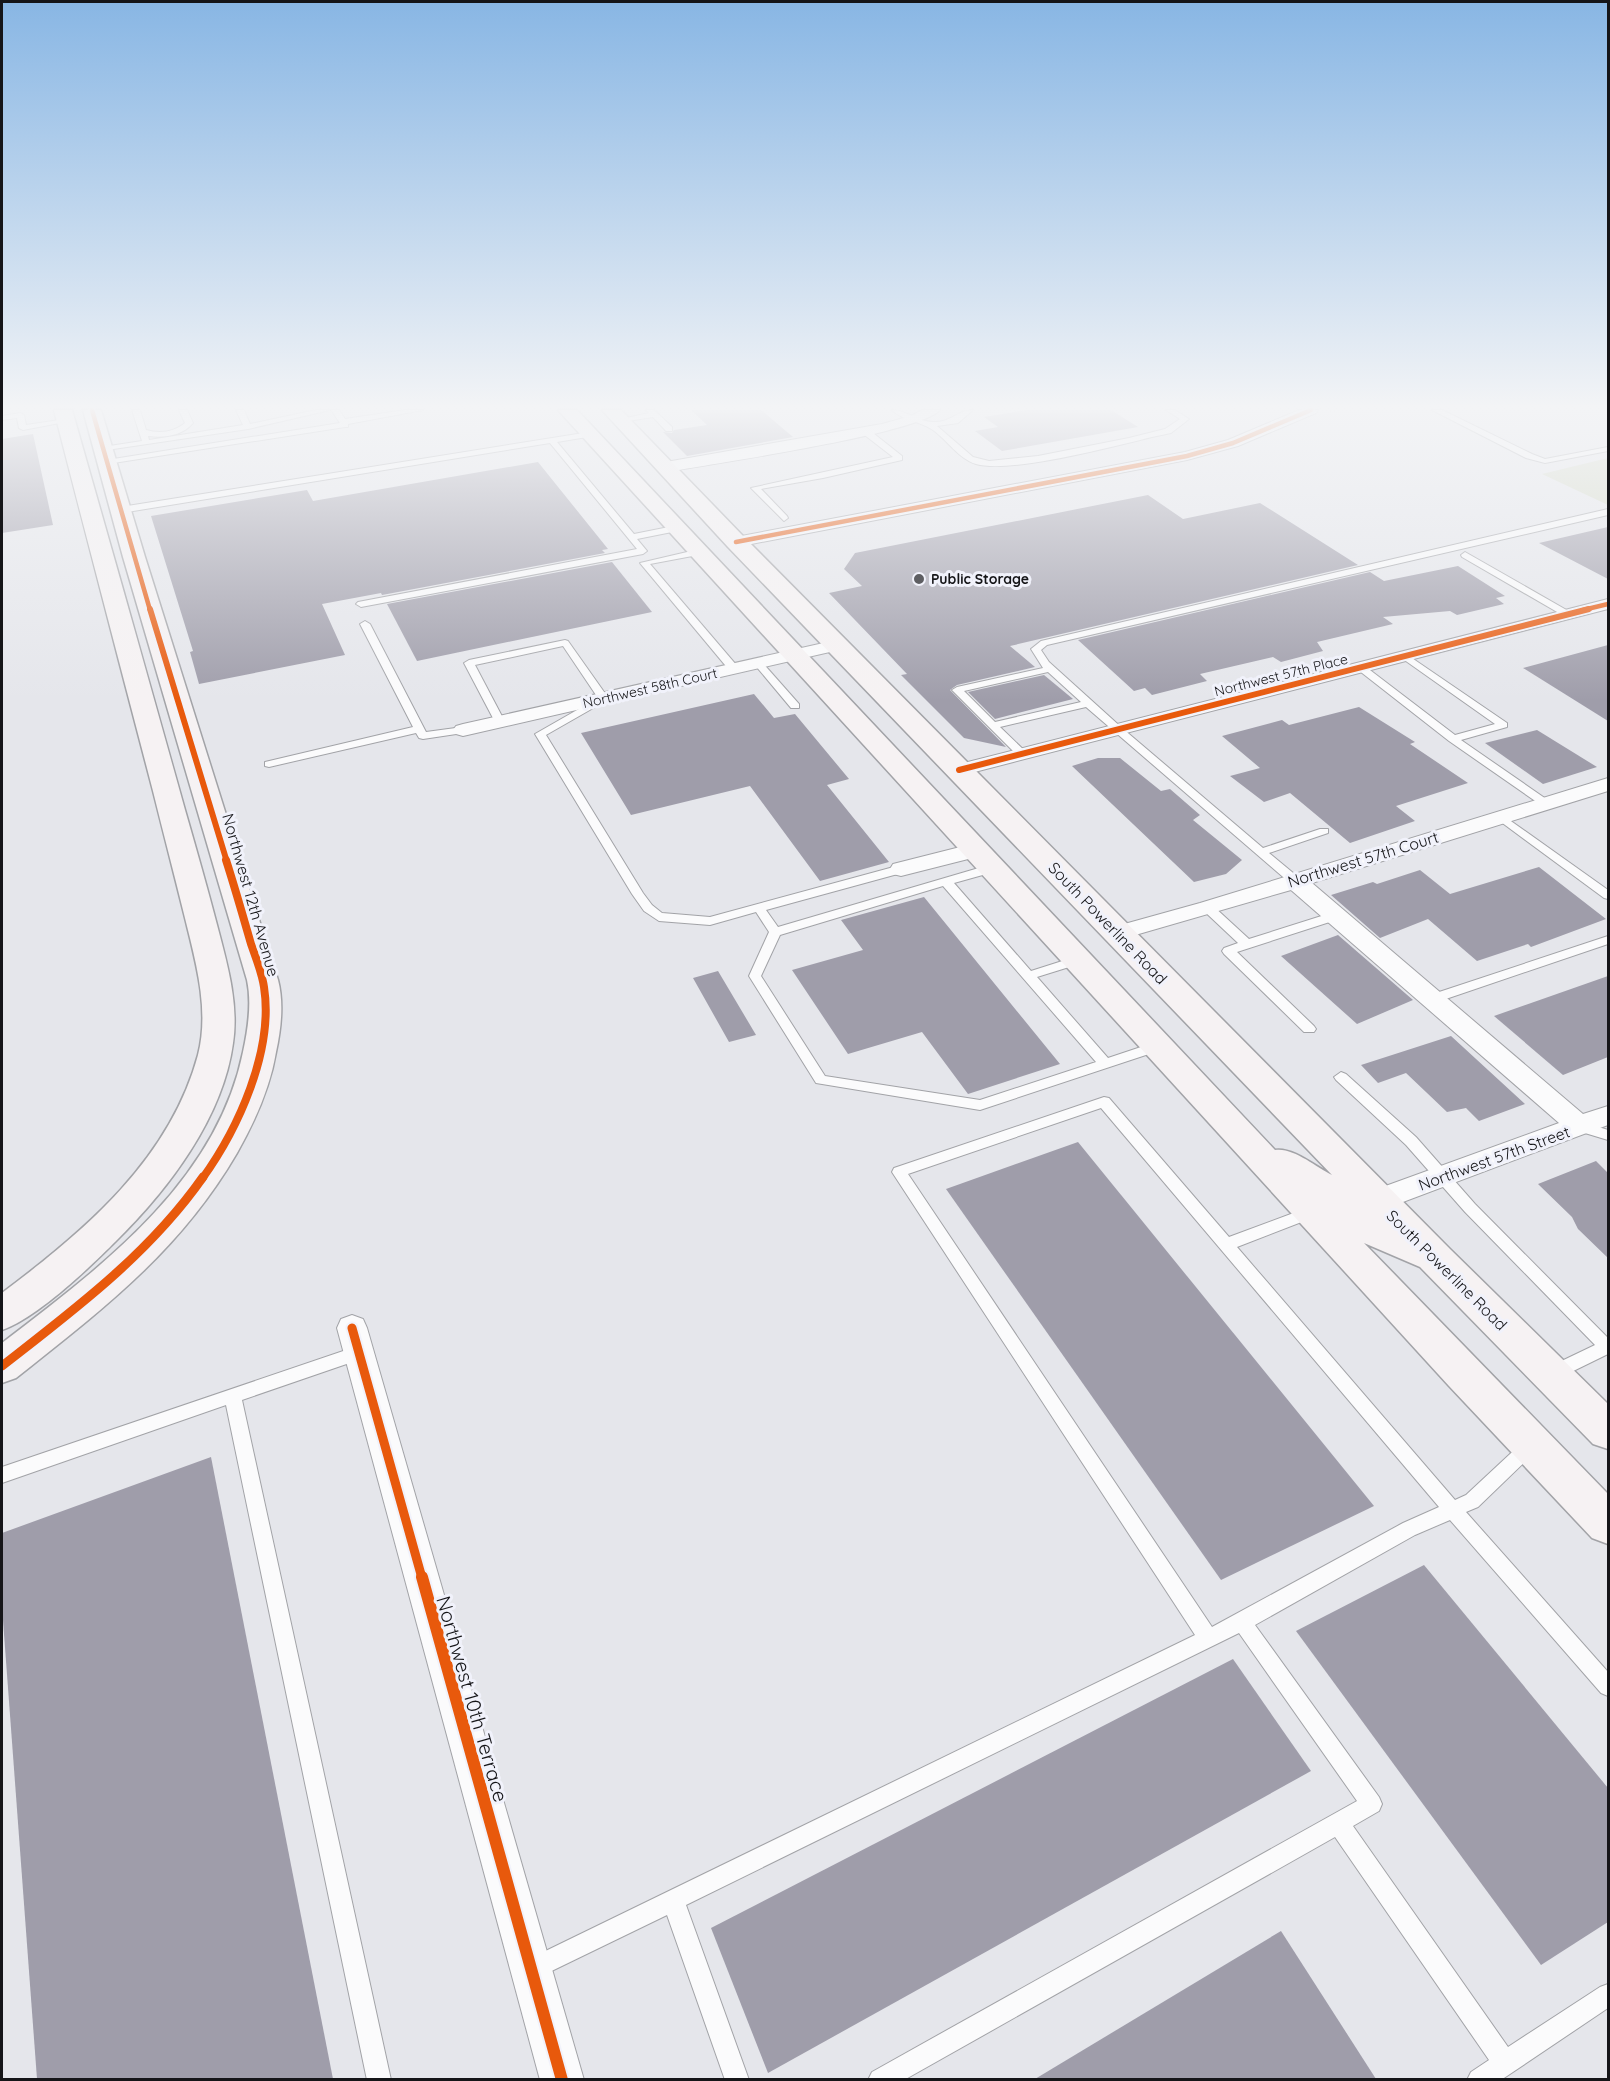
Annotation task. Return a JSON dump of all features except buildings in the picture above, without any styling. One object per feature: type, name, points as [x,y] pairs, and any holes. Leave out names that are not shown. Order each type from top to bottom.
[{"type":"main road","points":[[2,1314],[100,1235],[134,1198],[174,1146],[202,1094],[213,1062],[218,1030],[212,974],[194,893],[89,507]]},
{"type":"main road","points":[[93,524],[122,514],[120,507]]},
{"type":"main road","points":[[659,507],[1251,1147],[1608,1524]]},
{"type":"main road","name":"South Powerline Road","points":[[703,507],[1437,1260],[1608,1431]]},
{"type":"main road","name":"Northwest 12th Avenue","points":[[2,1366],[96,1291],[141,1251],[179,1210],[207,1172],[231,1133],[260,1058],[266,994],[235,882],[122,514]]},
{"type":"main road","points":[[682,532],[736,542]]},
{"type":"main road","points":[[707,559],[736,542]]},
{"type":"main road","points":[[194,893],[235,882]]},
{"type":"main road","points":[[1045,924],[1097,934],[1118,933]]},
{"type":"main road","points":[[1251,1147],[1338,1194],[1353,1199],[1379,1200]]},
{"type":"main road","points":[[1312,1212],[1347,1219],[1437,1260]]},
{"type":"street","points":[[736,542],[919,507]]},
{"type":"street","name":"Northwest 57th Place","points":[[959,770],[1362,669],[1608,604]]},
{"type":"street","name":"Northwest 58th Court","points":[[463,730],[837,645]]},
{"type":"street","name":"Northwest 57th Court","points":[[1118,933],[1208,908],[1608,784]]},
{"type":"street","points":[[901,869],[985,859]]},
{"type":"street","points":[[1293,880],[1580,1126]]},
{"type":"street","name":"Northwest 57th Street","points":[[1379,1200],[1608,1115]]},
{"type":"street","name":"Northwest 10th Terrace","points":[[355,1341],[562,2079]]},
{"type":"lane","points":[[122,514],[162,507]]},
{"type":"lane","points":[[361,604],[643,551],[608,507]]},
{"type":"lane","points":[[773,507],[784,518]]},
{"type":"lane","points":[[1293,880],[1050,669],[1038,656],[1036,649],[1044,643],[1608,512]]},
{"type":"lane","points":[[633,537],[682,532]]},
{"type":"lane","points":[[1465,555],[1567,614]]},
{"type":"lane","points":[[707,559],[644,563],[734,669]]},
{"type":"lane","points":[[365,624],[423,736],[463,730]]},
{"type":"lane","points":[[500,722],[470,663],[565,643],[604,699],[540,734],[638,894],[648,908],[659,917],[710,921],[901,869]]},
{"type":"lane","points":[[1406,657],[1503,725],[1454,739]]},
{"type":"lane","points":[[758,663],[795,706]]},
{"type":"lane","points":[[1022,754],[957,690],[1050,669]]},
{"type":"lane","points":[[1362,669],[1454,739],[1545,803]]},
{"type":"lane","points":[[994,725],[1088,703]]},
{"type":"lane","points":[[269,764],[420,729]]},
{"type":"lane","points":[[1501,817],[1608,895]]},
{"type":"lane","points":[[1261,852],[1324,831]]},
{"type":"lane","points":[[985,859],[946,882],[775,932],[755,976],[821,1080],[980,1105],[1159,1046]]},
{"type":"lane","points":[[946,882],[1106,1064]]},
{"type":"lane","points":[[759,908],[775,932]]},
{"type":"lane","points":[[1208,908],[1246,944]]},
{"type":"lane","points":[[1309,1029],[1228,951],[1335,916]]},
{"type":"lane","points":[[1432,999],[1608,940]]},
{"type":"lane","points":[[1028,976],[1078,960]]},
{"type":"lane","points":[[1341,1077],[1411,1141],[1442,1177],[1608,1347],[1551,1374]]},
{"type":"lane","points":[[1208,1638],[899,1172],[1104,1102],[1452,1509],[1608,1686]]},
{"type":"lane","points":[[1580,1126],[1608,1135]]},
{"type":"lane","points":[[1226,1245],[1312,1212]]},
{"type":"lane","points":[[2,1475],[233,1397],[355,1341]]},
{"type":"lane","points":[[233,1397],[379,2079]]},
{"type":"lane","points":[[531,1970],[1242,1622],[1409,1529],[1472,1501],[1531,1445]]},
{"type":"lane","points":[[880,2079],[1372,1804],[1242,1622]]},
{"type":"lane","points":[[1338,1823],[1505,2062]]},
{"type":"lane","points":[[673,1900],[737,2079]]},
{"type":"lane","points":[[1479,2079],[1608,1995]]},
{"type":"cycle path","points":[[2,1366],[126,1266],[190,1197],[230,1135],[245,1102],[257,1067],[264,1032],[263,980],[120,507]]},
{"type":"cycle path","points":[[736,542],[919,507]]},
{"type":"cycle path","points":[[959,770],[1608,604]]},
{"type":"cycle path","points":[[352,1328],[562,2080]]},
{"type":"place","name":"Public Storage","points":[[919,579]]}]
